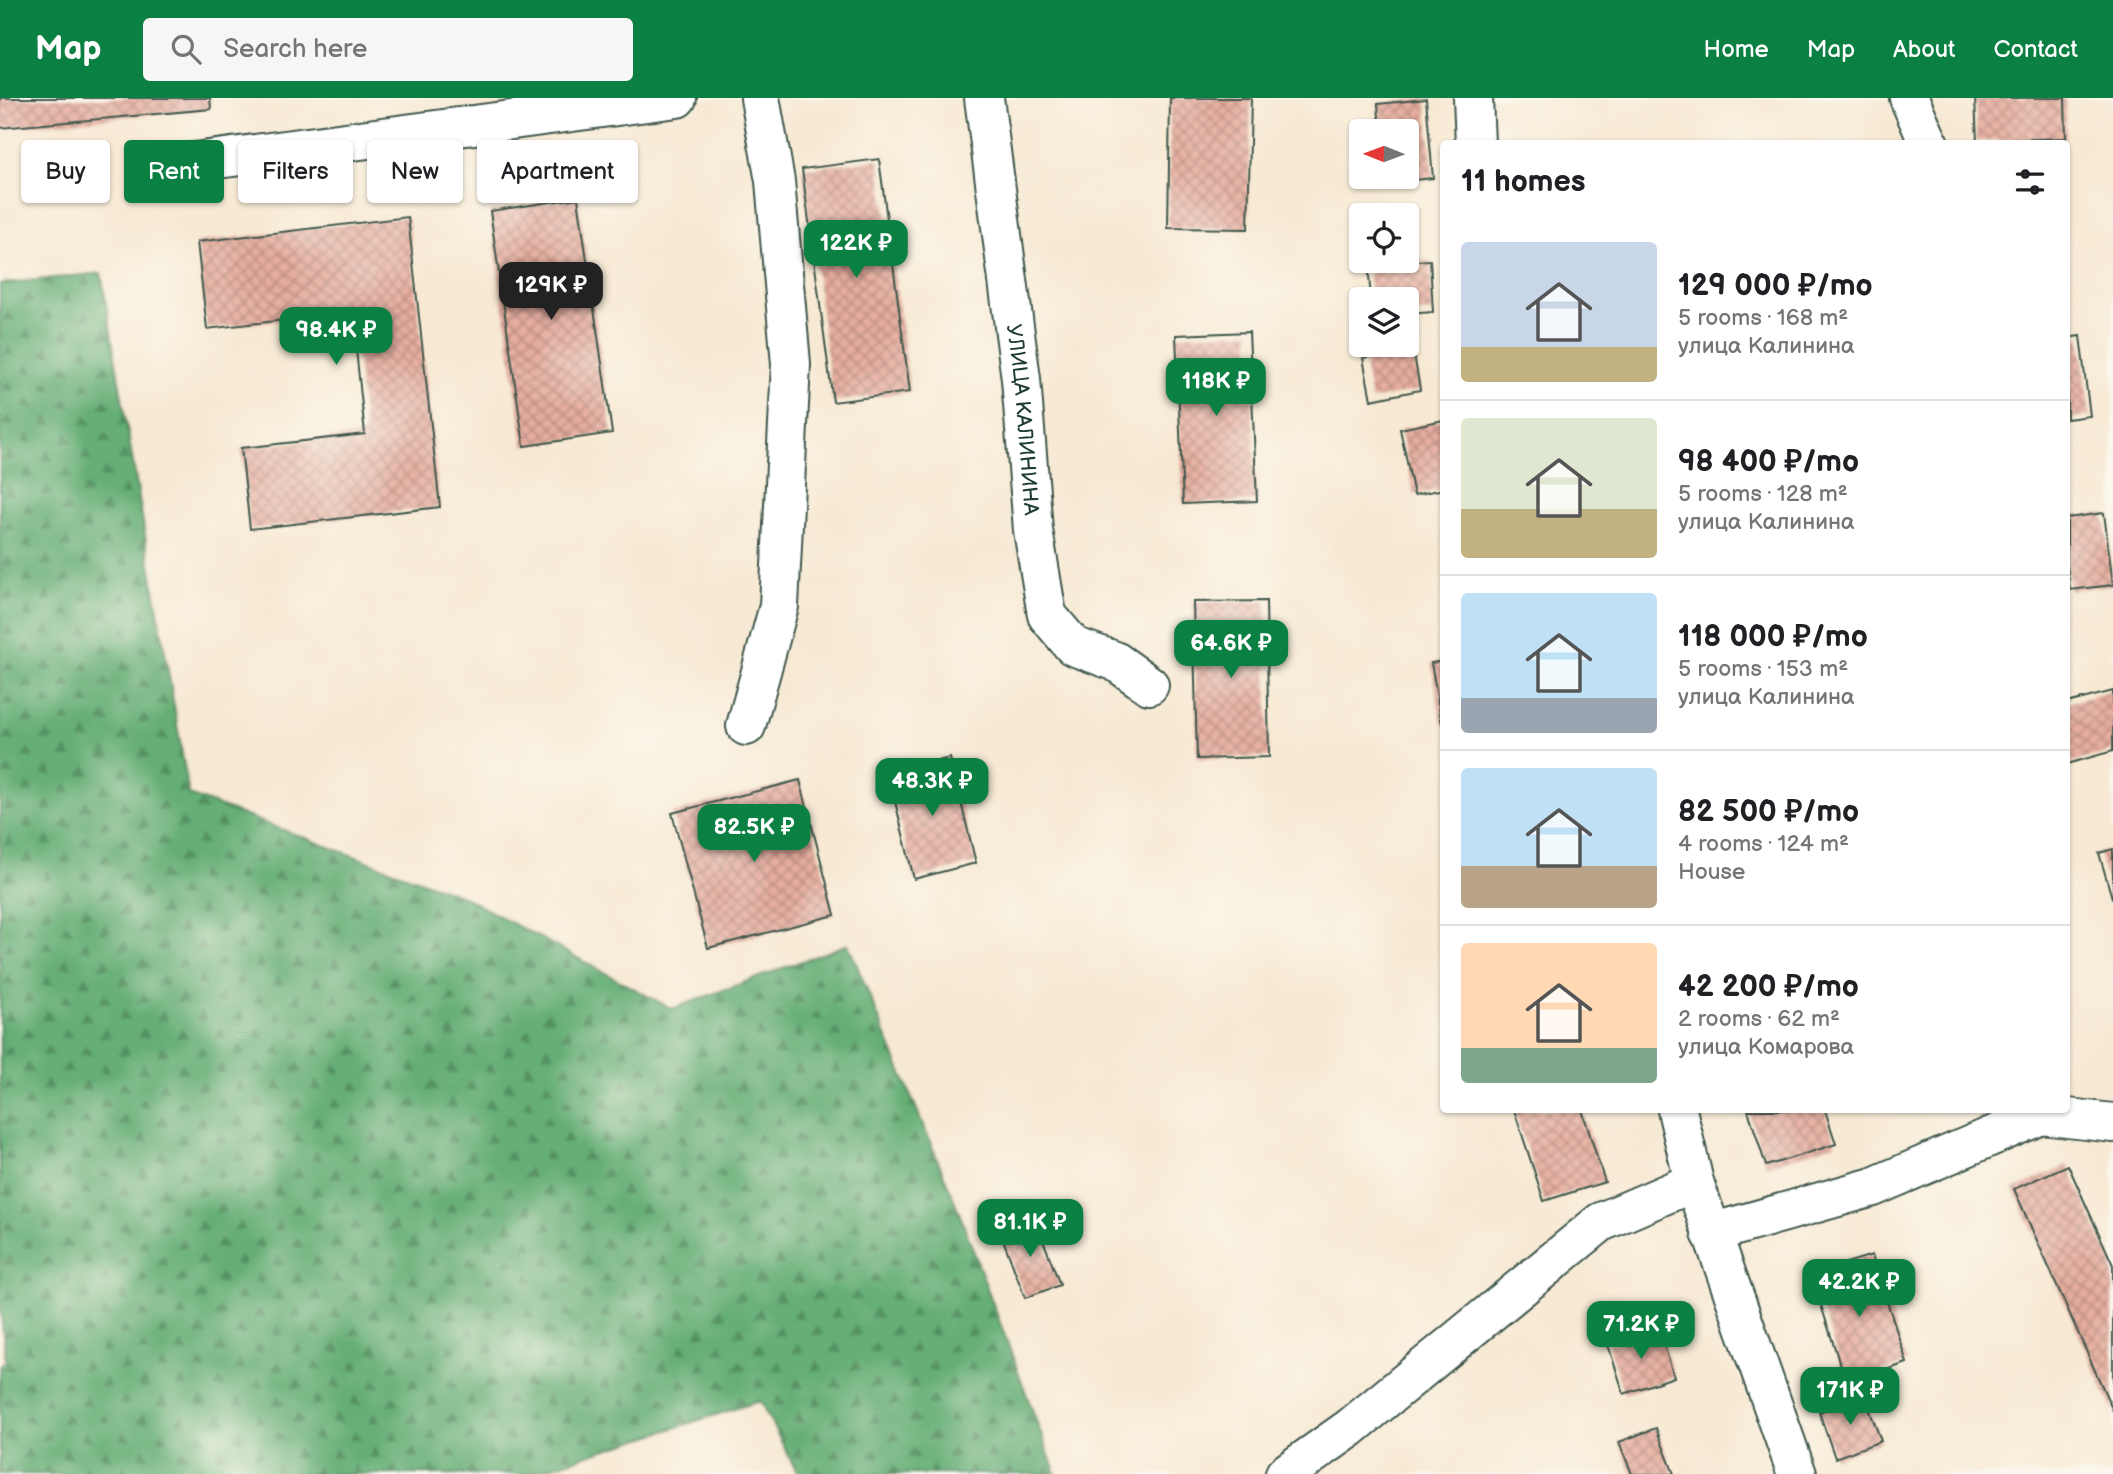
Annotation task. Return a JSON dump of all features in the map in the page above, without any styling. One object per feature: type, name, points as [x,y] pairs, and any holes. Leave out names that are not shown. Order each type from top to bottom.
[{"type":"street","points":[[224,158],[677,98]]},
{"type":"street","points":[[746,726],[779,606],[791,364],[775,181],[760,98]]},
{"type":"street","name":"УЛИЦА КАЛИНИНА","points":[[984,98],[1021,379],[1033,530],[1047,615],[1073,646],[1115,661],[1149,685]]},
{"type":"street","points":[[1473,98],[1475,140]]},
{"type":"street","points":[[1909,98],[1927,140]]},
{"type":"street","points":[[1678,1113],[1711,1233],[1797,1474]]},
{"type":"street","points":[[1711,1233],[1873,1187],[2041,1115],[2113,1123]]},
{"type":"street","points":[[1285,1474],[1350,1428],[1601,1222],[1695,1182]]},
{"type":"green space","points":[[101,273],[189,795],[462,896],[672,1009],[848,944],[956,1204],[1056,1474],[798,1474],[760,1401],[528,1474],[0,1474],[0,1366],[6,1360],[0,1305],[0,284]]},
{"type":"building","points":[[0,98],[210,98],[211,109],[0,128]]},
{"type":"building","points":[[1170,98],[1251,98],[1248,229],[1168,228]]},
{"type":"building","points":[[1975,98],[2065,98],[2066,138],[1977,140]]},
{"type":"building","points":[[1426,99],[1433,178],[1419,179],[1419,119],[1379,119],[1378,104]]},
{"type":"building","points":[[879,159],[910,392],[833,402],[802,169]]},
{"type":"building","points":[[544,203],[579,203],[612,433],[524,446],[490,211]]},
{"type":"building","points":[[408,217],[440,507],[250,529],[241,448],[365,434],[352,312],[207,329],[197,242]]},
{"type":"building","points":[[1430,260],[1433,312],[1419,313],[1419,287],[1370,287],[1369,273],[1419,273],[1419,261]]},
{"type":"building","points":[[1249,332],[1257,501],[1183,504],[1176,335]]},
{"type":"building","points":[[2080,336],[2090,416],[2070,419],[2070,338]]},
{"type":"building","points":[[1414,357],[1420,390],[1371,400],[1363,358]]},
{"type":"building","points":[[1440,421],[1440,490],[1414,495],[1400,429]]},
{"type":"building","points":[[2104,513],[2113,585],[2070,590],[2070,518]]},
{"type":"building","points":[[1266,601],[1269,757],[1197,759],[1193,602]]},
{"type":"building","points":[[1440,662],[1440,713],[1431,663]]},
{"type":"building","points":[[2113,691],[2113,751],[2070,763],[2070,702]]},
{"type":"building","points":[[950,758],[976,863],[914,879],[888,773]]},
{"type":"building","points":[[800,780],[835,915],[708,948],[672,813]]},
{"type":"building","points":[[2113,849],[2113,898],[2112,898],[2099,853]]},
{"type":"building","points":[[1515,1113],[1583,1113],[1605,1182],[1544,1201]]},
{"type":"building","points":[[1749,1113],[1826,1113],[1836,1144],[1766,1166]]},
{"type":"building","points":[[2068,1165],[2113,1265],[2113,1411],[2014,1189]]},
{"type":"building","points":[[1036,1221],[1060,1285],[1025,1298],[1001,1234]]},
{"type":"building","points":[[1872,1255],[1907,1363],[1846,1383],[1811,1274]]},
{"type":"building","points":[[1659,1329],[1674,1377],[1624,1394],[1608,1345]]},
{"type":"building","points":[[1864,1395],[1881,1441],[1835,1458],[1819,1412]]},
{"type":"building","points":[[1656,1428],[1674,1474],[1632,1474],[1619,1442]]}]
